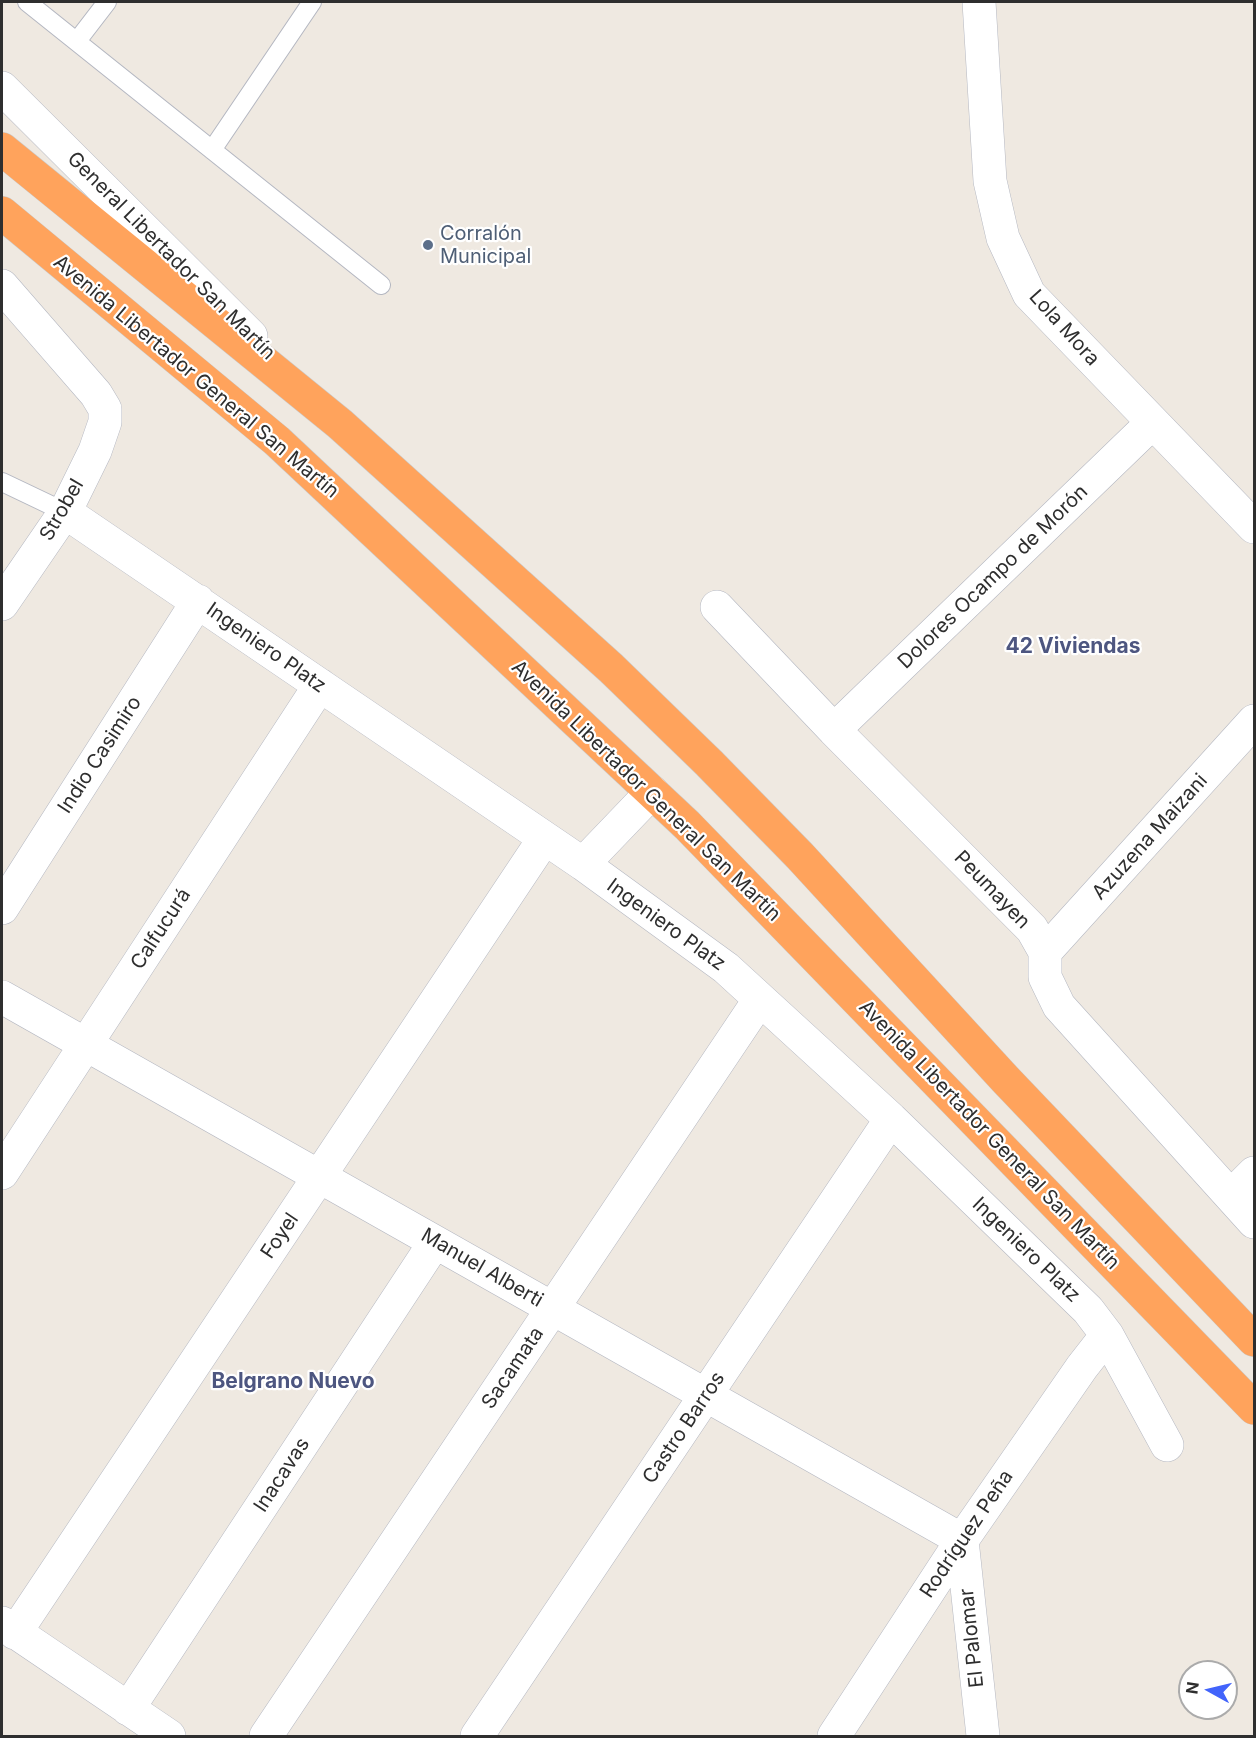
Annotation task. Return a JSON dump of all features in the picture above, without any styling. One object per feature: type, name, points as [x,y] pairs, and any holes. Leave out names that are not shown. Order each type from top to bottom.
[{"type":"highway","points":[[2,149],[340,424],[603,660],[800,856],[1005,1079],[1254,1340]]},
{"type":"highway","name":"Avenida Libertador General San Martín","points":[[2,213],[277,441],[652,792],[1254,1408]]},
{"type":"street","name":"Lola Mora","points":[[979,2],[990,181],[1003,238],[1029,294],[1254,527]]},
{"type":"street","name":"General Libertador San Martín","points":[[2,88],[340,424]]},
{"type":"street","name":"Strobel","points":[[2,286],[96,394],[105,409],[105,422],[95,451],[65,512],[7,585]]},
{"type":"street","name":"Dolores Ocampo de Morón","points":[[834,730],[1152,423]]},
{"type":"street","name":"Ingeniero Platz","points":[[65,512],[584,864],[726,968],[891,1119],[1088,1310],[1107,1335],[1167,1445]]},
{"type":"street","name":"Indio Casimiro","points":[[2,908],[198,601]]},
{"type":"street","name":"Peumayen","points":[[717,607],[834,730],[1032,929],[1045,952],[1045,977],[1059,1006],[1254,1222]]},
{"type":"street","name":"Calfucurá","points":[[2,1173],[320,685]]},
{"type":"street","name":"Azuzena Maizani","points":[[1045,952],[1254,721]]},
{"type":"street","points":[[584,864],[652,792]]},
{"type":"street","name":"Foyel","points":[[8,1628],[320,1177],[544,839]]},
{"type":"street","name":"Manuel Alberti","points":[[2,997],[962,1540]]},
{"type":"street","name":"Sacamata","points":[[266,1737],[760,999]]},
{"type":"street","name":"Castro Barros","points":[[477,1737],[891,1119]]},
{"type":"street","points":[[1231,1196],[1254,1173]]},
{"type":"street","name":"Inacavas","points":[[128,1709],[435,1242]]},
{"type":"street","name":"Rodríguez Peña","points":[[834,1737],[962,1540],[1082,1367],[1107,1335]]},
{"type":"street","name":"El Palomar","points":[[962,1540],[983,1737]]},
{"type":"street","points":[[8,1628],[169,1737]]},
{"type":"lane","points":[[27,2],[381,285]]},
{"type":"lane","points":[[77,42],[107,2]]},
{"type":"lane","points":[[212,150],[312,2]]},
{"type":"lane","points":[[2,482],[65,512]]},
{"type":"place","name":"Corralón Municipal","points":[[428,245]]},
{"type":"district","name":"42 Viviendas","points":[[1073,647]]},
{"type":"district","name":"Belgrano Nuevo","points":[[293,1382]]}]
